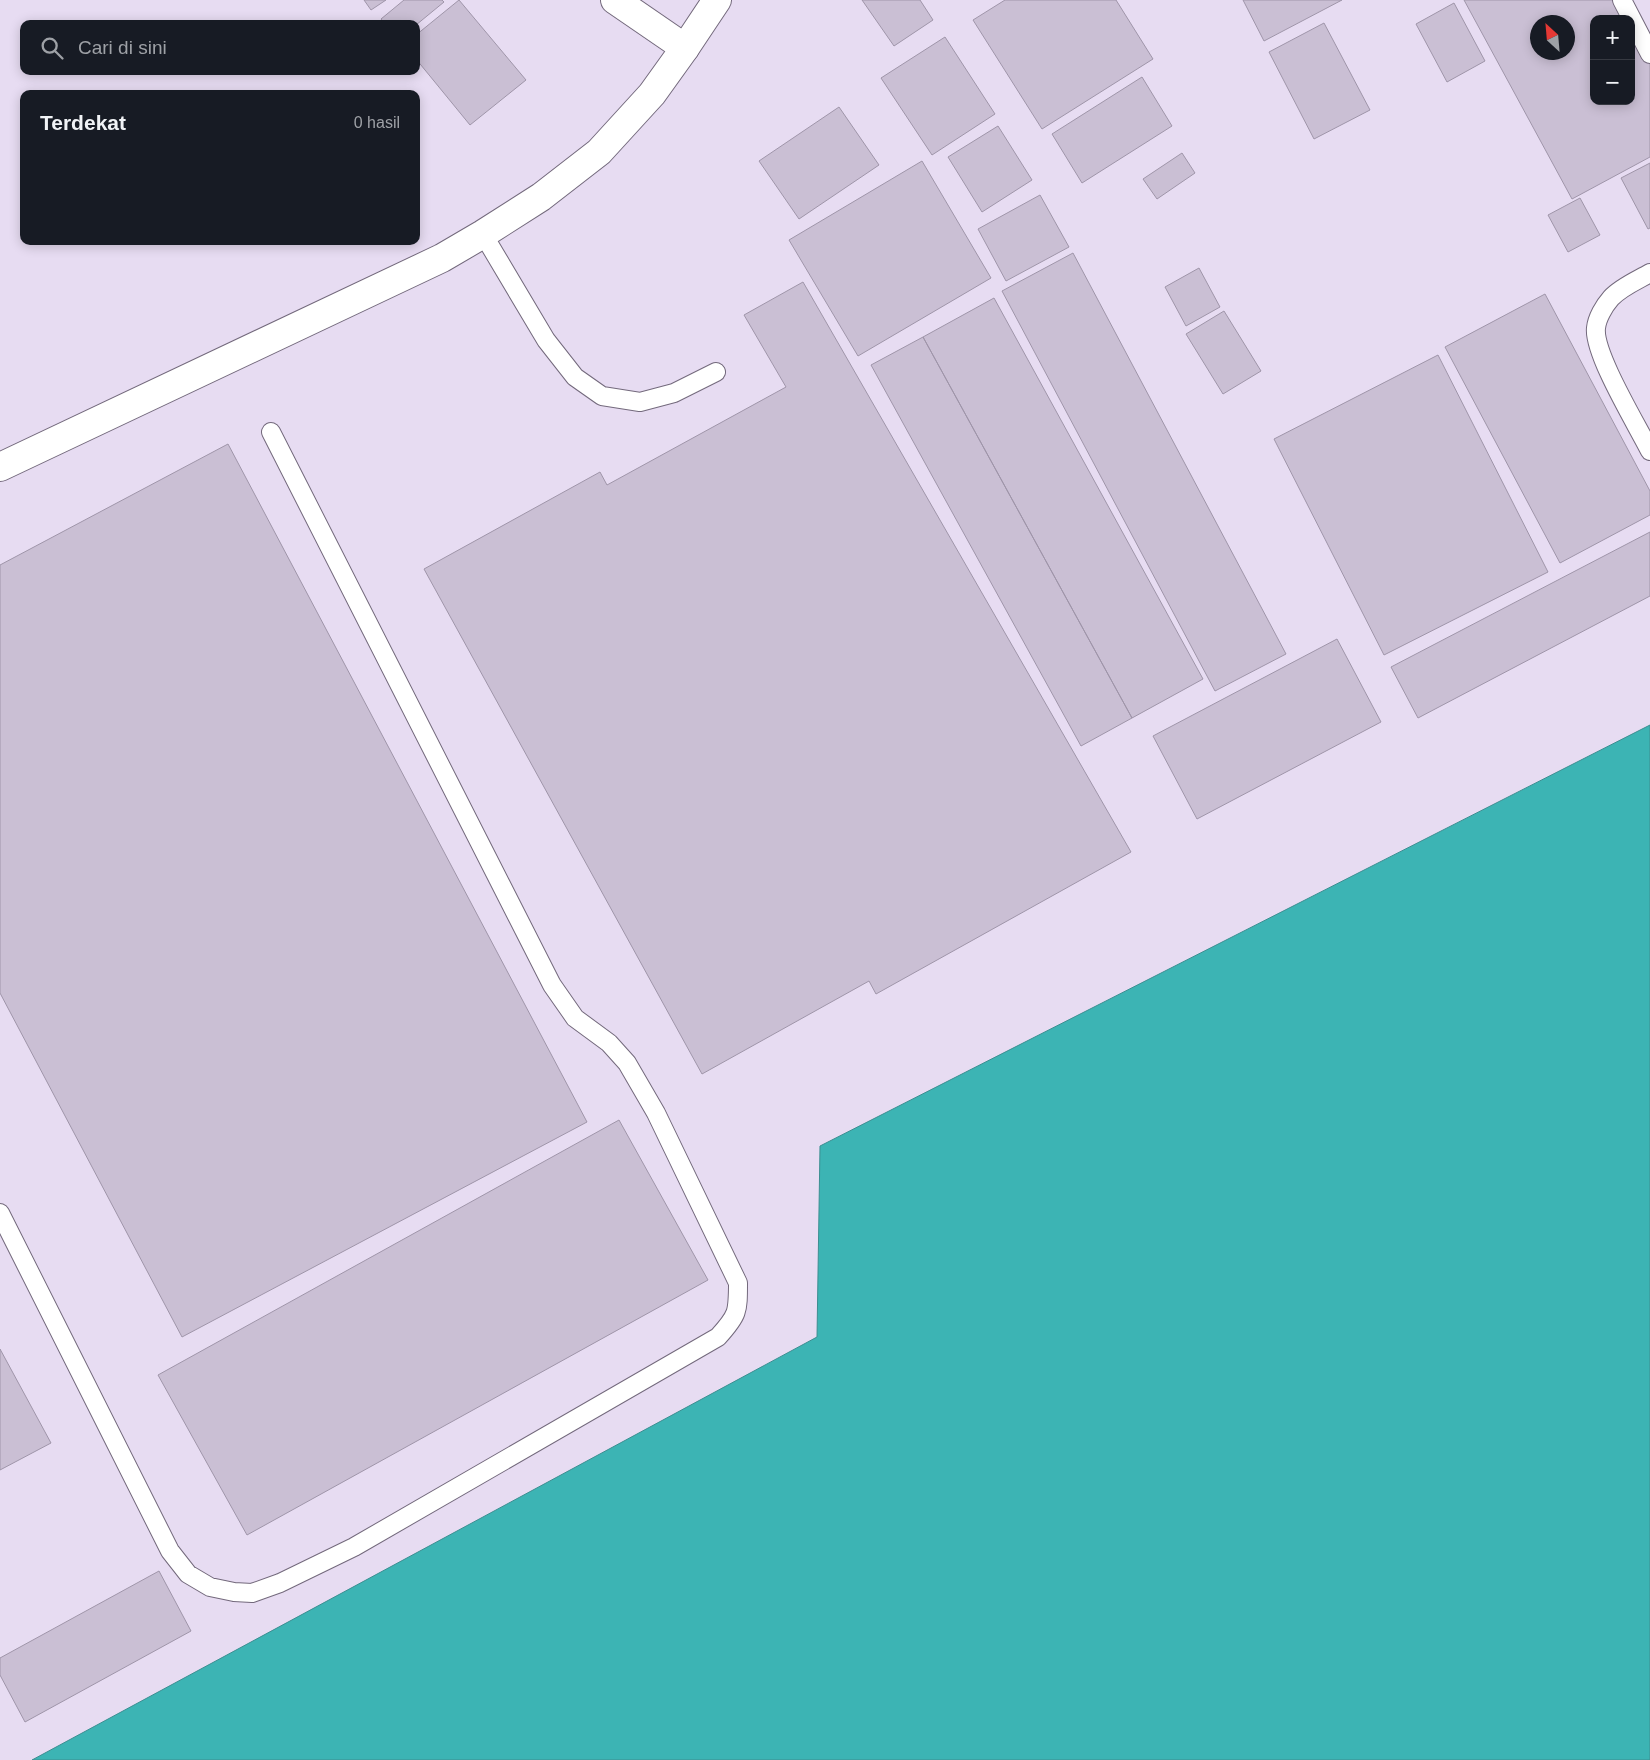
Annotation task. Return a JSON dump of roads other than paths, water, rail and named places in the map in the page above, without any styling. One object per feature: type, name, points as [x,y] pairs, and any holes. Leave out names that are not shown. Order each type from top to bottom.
[{"type":"main road","points":[[615,0],[685,48]]},
{"type":"main road","points":[[0,466],[442,258],[540,197],[599,152],[652,94],[717,0]]},
{"type":"lane","points":[[1622,0],[1650,54]]},
{"type":"lane","points":[[483,234],[546,340],[575,377],[602,396],[640,402],[674,393],[716,372]]},
{"type":"lane","points":[[1650,273],[1612,297],[1601,312],[1596,328],[1597,344],[1605,363],[1650,451]]},
{"type":"lane","points":[[0,1213],[170,1551],[188,1574],[210,1587],[234,1592],[252,1593],[280,1583],[354,1547],[718,1337],[730,1324],[738,1309],[738,1283],[656,1113],[627,1062],[609,1043],[575,1018],[552,985],[271,432]]}]
